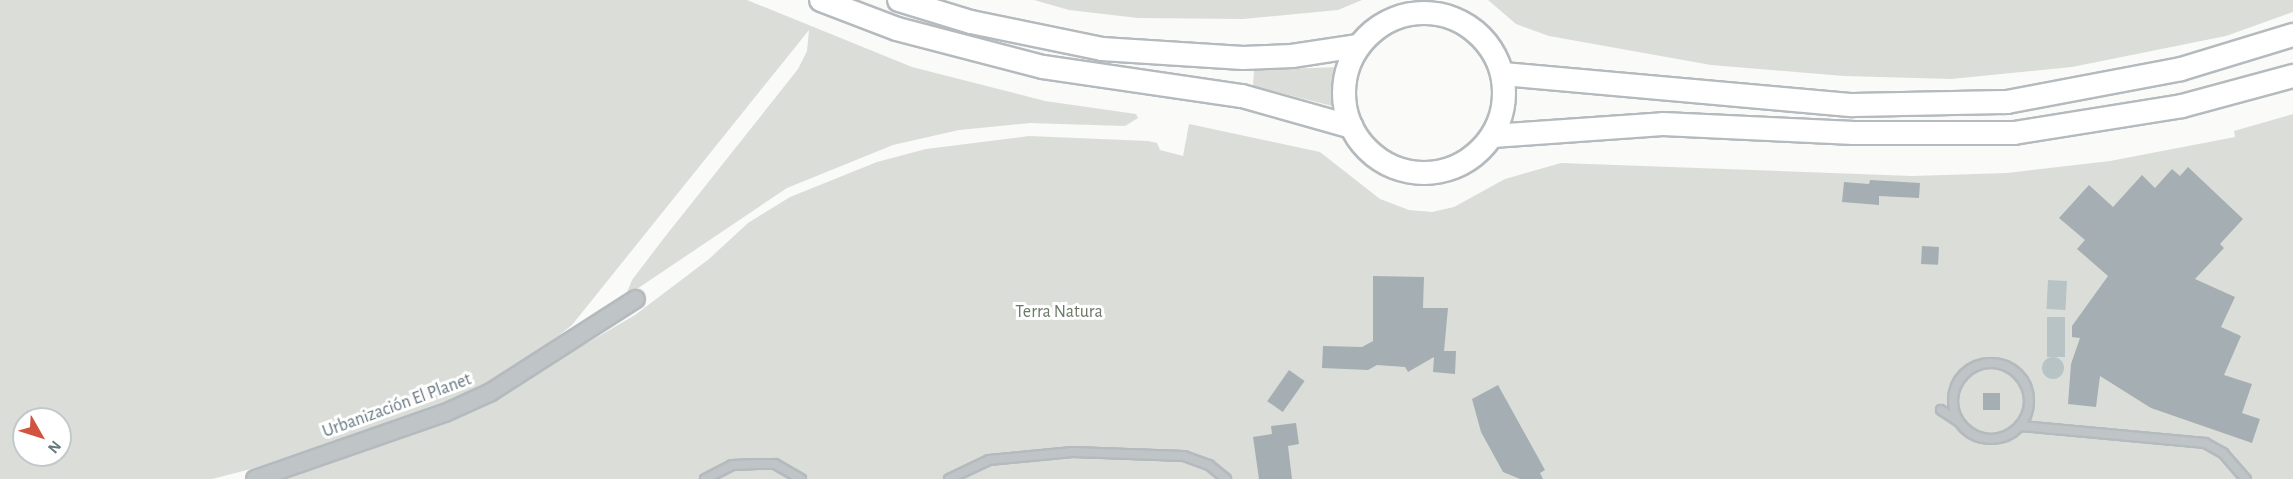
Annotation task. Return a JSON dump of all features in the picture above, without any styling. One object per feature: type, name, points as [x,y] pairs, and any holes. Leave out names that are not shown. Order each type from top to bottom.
[{"type":"main road","points":[[821,0],[897,29],[1043,67],[1242,96],[1352,127]]},
{"type":"main road","points":[[899,0],[971,22],[1102,49],[1243,58],[1292,56],[1358,46]]},
{"type":"main road","points":[[1434,12],[1458,19],[1478,32],[1494,51],[1503,74],[1502,117],[1492,136],[1465,162],[1448,169],[1419,173],[1391,166],[1372,154],[1352,127],[1344,98],[1346,77],[1358,46],[1386,21],[1410,13],[1434,12]]},
{"type":"main road","points":[[1503,74],[1853,105],[2007,102],[2181,69],[2293,35]]},
{"type":"main road","points":[[1492,136],[1663,124],[1854,133],[2014,133],[2182,106],[2293,76]]},
{"type":"street","name":"Urbanización El Planet","points":[[255,479],[445,413],[491,392],[636,299]]},
{"type":"lane","points":[[1941,410],[1973,435],[1986,440],[2011,434],[2021,426],[2030,403],[2028,391],[2015,371],[1993,363],[1970,370],[1960,379],[1953,404],[1960,423]]},
{"type":"lane","points":[[2021,426],[2205,442],[2223,453],[2246,479]]},
{"type":"lane","points":[[949,479],[989,460],[1072,452],[1184,456],[1209,465],[1226,479]]},
{"type":"lane","points":[[705,479],[732,465],[758,464],[775,464],[801,479]]},
{"type":"green space","points":[[0,0],[747,0],[912,67],[1045,101],[1136,114],[1138,118],[1125,126],[1030,123],[959,130],[893,145],[787,188],[625,297],[632,280],[798,69],[807,51],[809,30],[572,325],[523,364],[469,395],[255,468],[212,479],[0,479]]},
{"type":"green space","points":[[1034,0],[1362,0],[1338,10],[1243,19],[1138,18],[1069,10]]},
{"type":"green space","points":[[1488,0],[2293,0],[2293,12],[2226,36],[2072,67],[1951,79],[1844,76],[1711,65],[1549,36],[1516,24]]},
{"type":"green space","points":[[1338,67],[1334,95],[1336,107],[1253,86],[1254,70]]},
{"type":"green space","name":"Terra Natura","points":[[2293,114],[2293,479],[285,479],[441,422],[509,389],[635,315],[709,259],[748,223],[790,197],[877,162],[926,149],[1029,136],[1148,141],[1157,143],[1160,150],[1183,156],[1189,124],[1320,152],[1380,199],[1409,210],[1432,212],[1454,207],[1505,179],[1561,163],[1912,176],[2007,173],[2110,161],[2235,137],[2234,131]]},
{"type":"shaded area","points":[[2048,280],[2067,281],[2065,310],[2046,309]]},
{"type":"shaded area","points":[[2047,317],[2065,317],[2065,357],[2047,357]]},
{"type":"shaded area","points":[[2053,357],[2061,360],[2064,368],[2061,376],[2053,379],[2045,376],[2042,368],[2045,360]]},
{"type":"building","points":[[2188,167],[2243,219],[2220,244],[2224,248],[2195,279],[2235,297],[2221,327],[2241,336],[2224,375],[2252,384],[2242,413],[2260,419],[2252,443],[2151,408],[2100,376],[2096,407],[2068,404],[2071,364],[2080,338],[2072,337],[2072,326],[2108,276],[2077,249],[2085,240],[2059,218],[2089,185],[2113,207],[2142,175],[2155,188],[2172,169],[2180,176]]},
{"type":"building","points":[[1870,180],[1920,183],[1919,198],[1879,196],[1879,205],[1842,202],[1844,182],[1869,184]]},
{"type":"building","points":[[1922,246],[1939,247],[1938,265],[1921,264]]},
{"type":"building","points":[[1373,276],[1424,277],[1423,308],[1448,308],[1444,351],[1456,351],[1455,374],[1433,372],[1434,357],[1408,372],[1405,367],[1377,365],[1368,370],[1322,368],[1323,346],[1362,347],[1373,341]]},
{"type":"building","points":[[1289,370],[1305,381],[1283,412],[1267,401]]},
{"type":"building","points":[[1498,385],[1545,470],[1540,473],[1543,479],[1520,479],[1503,472],[1481,432],[1472,399]]},
{"type":"building","points":[[1983,393],[2000,393],[2000,410],[1983,410]]},
{"type":"building","points":[[1296,423],[1299,444],[1288,446],[1292,479],[1259,479],[1253,437],[1272,434],[1271,426]]}]
